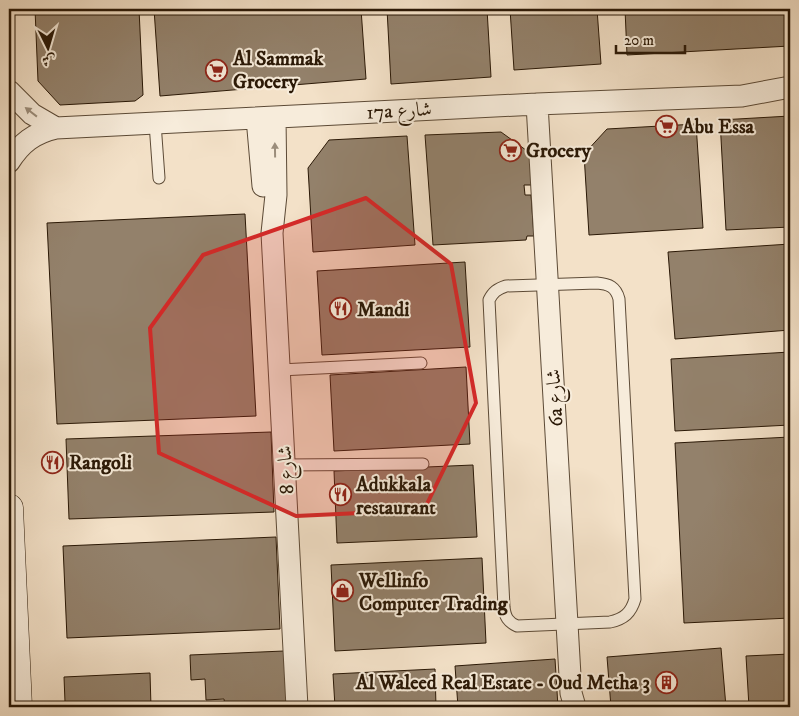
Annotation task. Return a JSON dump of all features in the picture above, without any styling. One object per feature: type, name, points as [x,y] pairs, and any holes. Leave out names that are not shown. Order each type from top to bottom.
[{"type":"main road","points":[[9,508],[18,707]]},
{"type":"street","points":[[742,96],[790,87]]},
{"type":"street","points":[[9,91],[32,114],[56,128]]},
{"type":"street","points":[[742,96],[767,100],[790,100]]},
{"type":"street","name":"17a شارع","points":[[9,162],[28,139],[56,128],[537,104],[742,96]]},
{"type":"street","name":"6a شارع","points":[[537,104],[572,703]]},
{"type":"street","name":"شارع 8","points":[[266,117],[276,195],[272,233],[297,707]]},
{"type":"lane","points":[[155,123],[159,178]]},
{"type":"lane","points":[[605,284],[612,286],[619,298],[635,599],[633,608],[619,620],[517,626],[510,622],[505,615],[489,300],[492,293],[498,288],[506,286],[548,285],[605,284]]},
{"type":"lane","points":[[280,370],[421,363]]},
{"type":"lane","points":[[285,465],[423,464]]},
{"type":"highlighted area","points":[[366,198],[451,264],[476,403],[424,510],[296,516],[159,453],[150,328],[203,255]]},
{"type":"building","points":[[35,9],[139,9],[143,95],[135,101],[60,105],[38,81]]},
{"type":"building","points":[[154,9],[361,9],[366,79],[160,96]]},
{"type":"building","points":[[387,9],[487,9],[491,77],[391,84]]},
{"type":"building","points":[[510,9],[597,9],[601,64],[514,70]]},
{"type":"building","points":[[625,9],[790,9],[790,46],[627,55]]},
{"type":"building","points":[[790,116],[790,227],[726,230],[720,120]]},
{"type":"building","points":[[696,124],[703,228],[589,235],[584,154],[607,129]]},
{"type":"building","points":[[501,132],[530,153],[532,185],[524,185],[525,195],[531,195],[534,236],[527,236],[526,240],[433,245],[425,135]]},
{"type":"building","points":[[407,136],[415,245],[313,252],[308,168],[329,140]]},
{"type":"building","points":[[245,214],[256,416],[57,424],[47,223]]},
{"type":"building","points":[[790,244],[790,330],[675,339],[668,252]]},
{"type":"building","points":[[465,262],[470,347],[322,355],[317,271]]},
{"type":"building","points":[[790,352],[790,425],[675,431],[671,359]]},
{"type":"building","points":[[466,367],[470,444],[334,451],[330,375]]},
{"type":"building","points":[[271,432],[274,512],[69,519],[66,439]]},
{"type":"building","points":[[790,437],[790,618],[684,623],[675,443]]},
{"type":"building","points":[[473,465],[477,537],[337,543],[334,471]]},
{"type":"building","points":[[276,537],[280,629],[67,638],[63,546]]},
{"type":"building","points":[[482,558],[486,643],[335,651],[331,565]]},
{"type":"building","name":"Al Waleed Real Estate - Oud Metha 3","points":[[721,648],[726,707],[611,707],[607,657]]},
{"type":"building","points":[[284,651],[287,707],[225,707],[224,699],[206,700],[205,679],[191,680],[190,655]]},
{"type":"building","points":[[790,654],[790,707],[749,707],[746,656]]},
{"type":"building","points":[[555,659],[558,707],[458,707],[455,666]]},
{"type":"building","points":[[435,669],[436,707],[335,707],[333,674]]},
{"type":"building","points":[[150,673],[151,707],[59,707],[58,702],[65,702],[64,677]]},
{"type":"place","name":"Al Sammak Grocery","points":[[217,70]]},
{"type":"place","name":"Abu Essa","points":[[666,126]]},
{"type":"place","name":"Grocery","points":[[510,150]]},
{"type":"place","name":"Mandi","points":[[341,309]]},
{"type":"place","name":"Rangoli","points":[[53,462]]},
{"type":"place","name":"Adukkala restaurant","points":[[340,495]]},
{"type":"place","name":"Wellinfo Computer Trading","points":[[343,591]]},
{"type":"place","name":"Al Waleed Real Estate - Oud Metha 3","points":[[666,682]]}]
